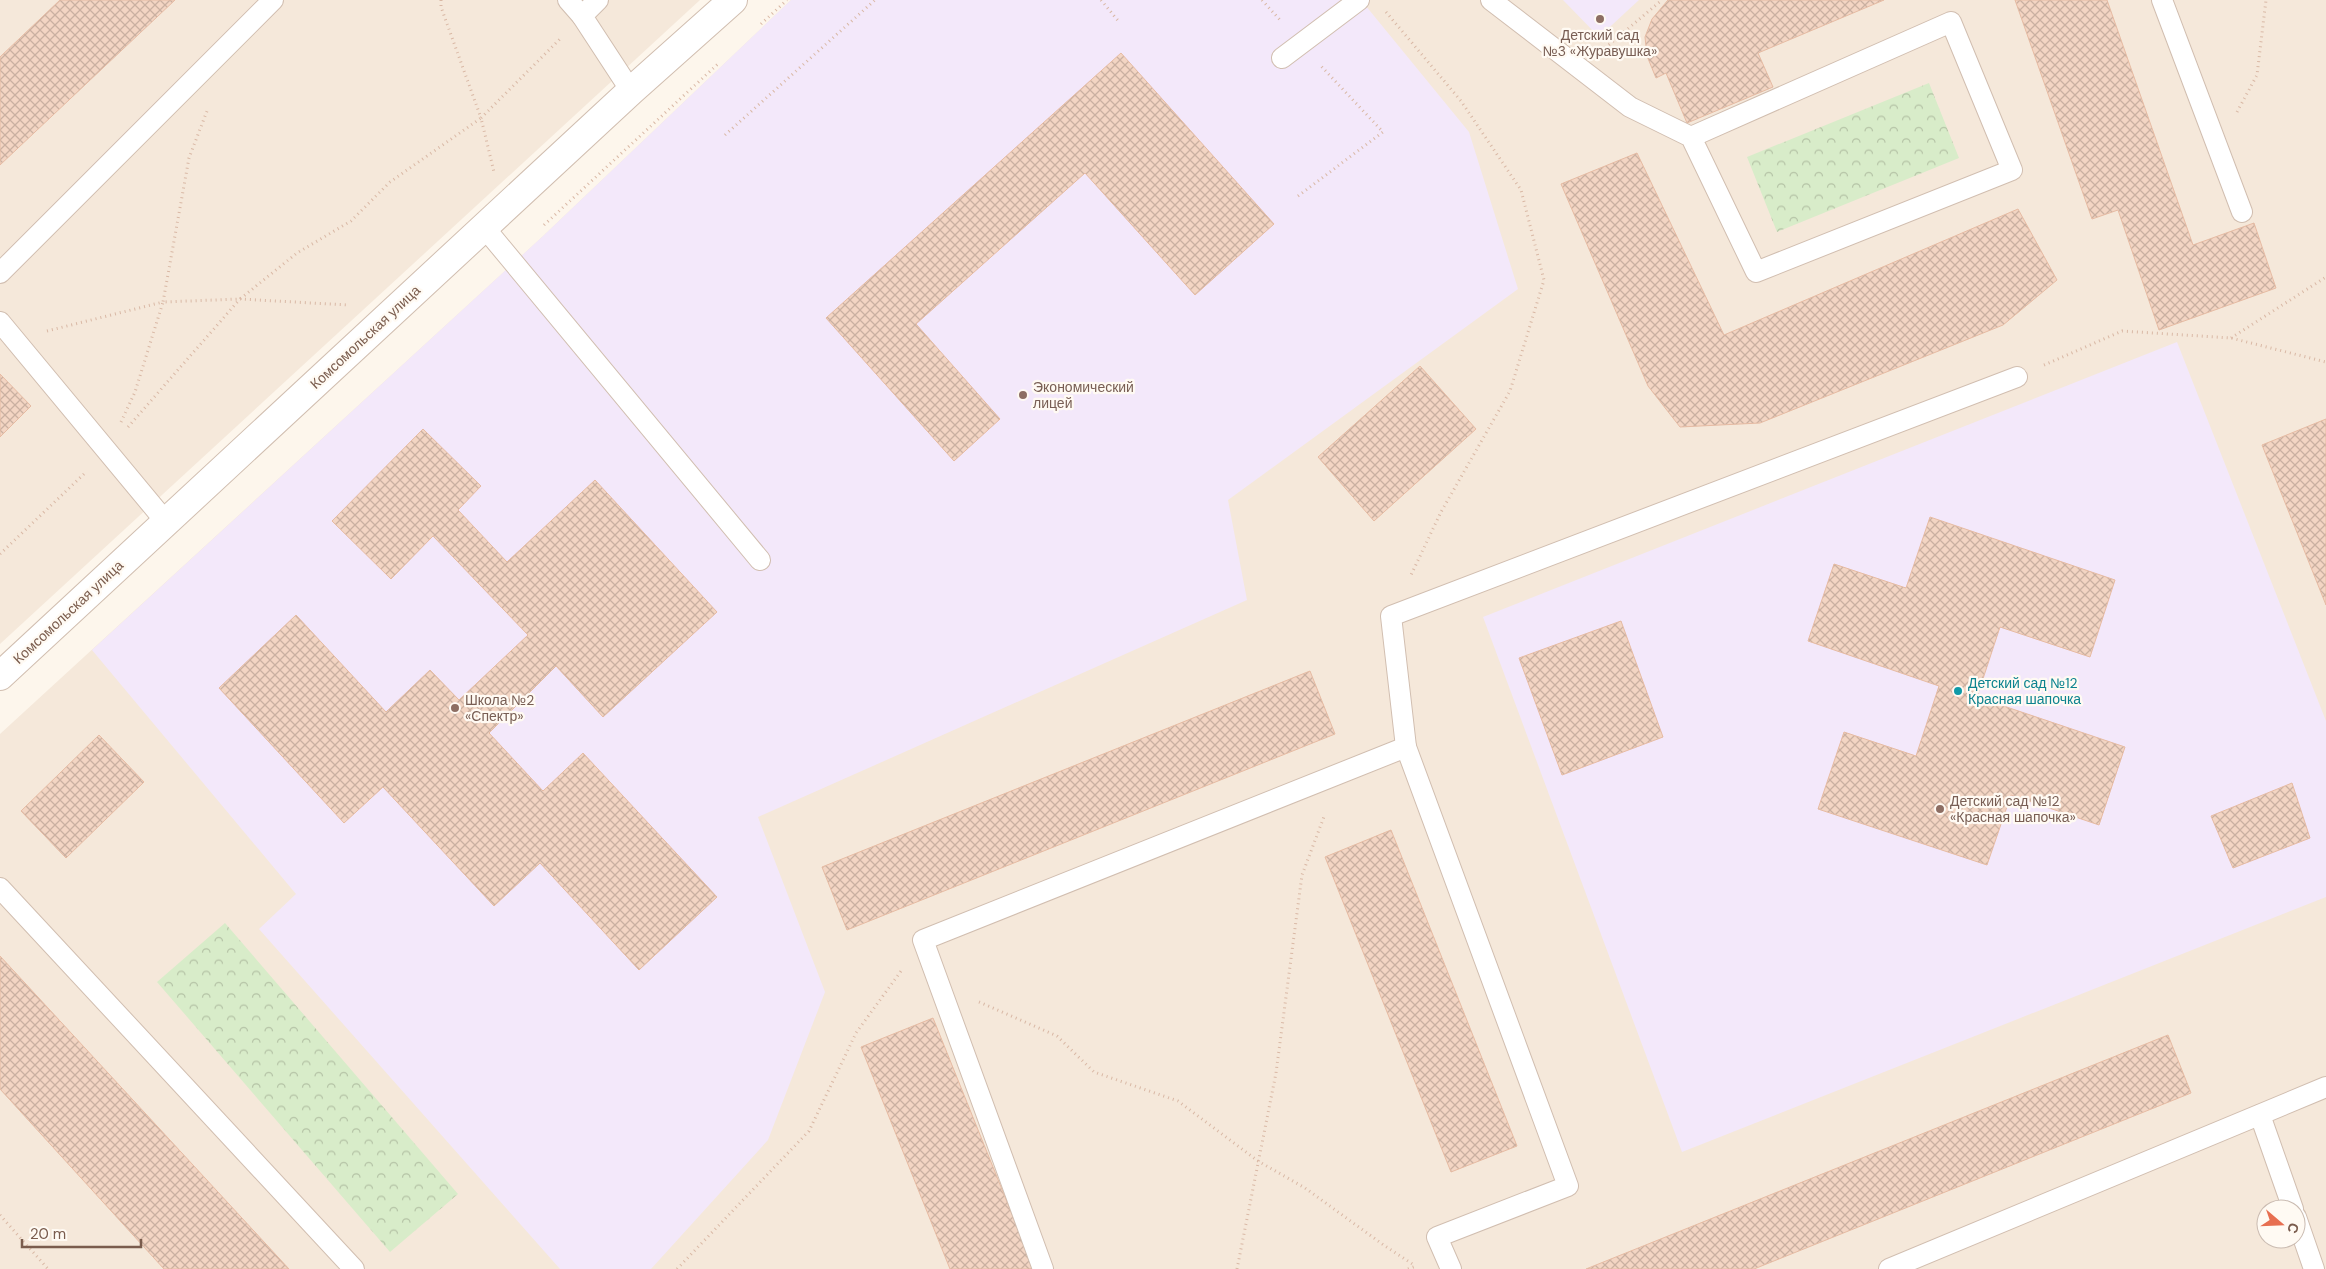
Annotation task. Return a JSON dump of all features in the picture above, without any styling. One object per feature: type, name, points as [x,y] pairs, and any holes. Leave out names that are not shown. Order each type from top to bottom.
[{"type":"street","name":"Комсомольская улица","points":[[0,676],[631,91],[733,0]]},
{"type":"lane","points":[[0,273],[273,0]]},
{"type":"lane","points":[[568,0],[582,16],[631,91]]},
{"type":"lane","points":[[582,16],[598,0]]},
{"type":"lane","points":[[1282,58],[1359,0]]},
{"type":"lane","points":[[1491,0],[1630,107],[1691,137],[1756,272],[2012,170],[1951,22],[1691,137]]},
{"type":"lane","points":[[2162,0],[2242,212]]},
{"type":"lane","points":[[493,219],[760,560]]},
{"type":"lane","points":[[0,322],[166,522]]},
{"type":"lane","points":[[1451,1269],[1438,1237],[1568,1186],[1406,747],[1391,616],[2017,377]]},
{"type":"lane","points":[[1043,1269],[923,940],[1406,747]]},
{"type":"lane","points":[[0,888],[354,1269]]},
{"type":"lane","points":[[1889,1269],[2326,1087]]},
{"type":"lane","points":[[2260,1115],[2289,1199]]},
{"type":"lane","points":[[2306,1246],[2314,1269]]},
{"type":"path","points":[[441,0],[441,7],[481,118],[493,219]]},
{"type":"path","points":[[758,26],[787,0]]},
{"type":"path","points":[[725,135],[875,0]]},
{"type":"path","points":[[1101,0],[1120,23]]},
{"type":"path","points":[[1262,0],[1383,132],[1298,196]]},
{"type":"path","points":[[1580,69],[1662,0]]},
{"type":"path","points":[[2218,148],[2257,75],[2266,0]]},
{"type":"path","points":[[1381,6],[1461,101],[1521,190],[1544,280],[1510,391],[1442,512],[1391,616]]},
{"type":"path","points":[[0,554],[107,452],[240,298],[297,253],[351,220],[390,182],[481,118],[582,16]]},
{"type":"path","points":[[544,224],[722,59]]},
{"type":"path","points":[[107,452],[135,392],[163,302],[189,158],[210,103]]},
{"type":"path","points":[[2231,338],[2326,277]]},
{"type":"path","points":[[15,340],[163,302],[240,298],[397,308]]},
{"type":"path","points":[[2017,377],[2122,331],[2231,338],[2326,362]]},
{"type":"path","points":[[1237,1269],[1276,1073],[1302,875],[1329,802],[1351,770]]},
{"type":"path","points":[[677,1269],[809,1131],[856,1033],[923,940]]},
{"type":"path","points":[[939,984],[1056,1036],[1094,1072],[1178,1101],[1258,1161],[1305,1188],[1385,1246],[1421,1269]]},
{"type":"path","points":[[0,1215],[48,1269]]},
{"type":"path","points":[[1408,1269],[1416,1266]]},
{"type":"shaded area","points":[[0,0],[700,0],[0,644]]},
{"type":"shaded area","points":[[791,0],[2326,0],[2326,1269],[0,1269],[0,734],[542,237]]},
{"type":"shaded area","points":[[791,0],[1361,0],[1469,132],[1518,289],[1228,500],[1247,600],[758,817],[825,992],[768,1140],[651,1269],[560,1269],[259,929],[296,894],[92,650],[542,237]]},
{"type":"shaded area","name":"Детский сад №3 «Журавушка»","points":[[1563,0],[1639,0],[1599,37]]},
{"type":"shaded area","name":"Детский сад №12 «Красная шапочка»","points":[[2177,342],[2326,721],[2326,897],[1682,1152],[1483,617]]},
{"type":"green space","points":[[1929,83],[1959,158],[1777,232],[1747,157]]},
{"type":"green space","points":[[225,923],[458,1194],[390,1252],[157,982]]},
{"type":"building","points":[[60,0],[175,0],[0,165],[0,57]]},
{"type":"building","points":[[1668,0],[1884,0],[1758,53],[1773,87],[1687,123],[1666,73],[1656,78],[1647,56],[1645,37],[1652,19]]},
{"type":"building","points":[[2015,0],[2107,0],[2193,245],[2254,223],[2276,288],[2159,330],[2118,210],[2092,219]]},
{"type":"building","points":[[1121,53],[1274,224],[1195,295],[1085,173],[916,324],[1000,419],[954,461],[826,318]]},
{"type":"building","points":[[1637,153],[1724,335],[2018,209],[2057,280],[2003,325],[1760,423],[1680,427],[1648,386],[1561,184]]},
{"type":"building","points":[[1420,366],[1476,429],[1374,521],[1318,457]]},
{"type":"building","points":[[0,374],[31,406],[0,437]]},
{"type":"building","points":[[2326,419],[2326,605],[2262,445]]},
{"type":"building","points":[[423,429],[481,486],[458,510],[507,562],[595,480],[717,612],[603,717],[556,666],[489,733],[543,791],[583,753],[717,897],[639,970],[540,863],[494,906],[383,787],[344,823],[219,688],[296,615],[386,712],[430,670],[459,700],[528,635],[433,536],[391,579],[332,521]]},
{"type":"building","name":"Детский сад №12 Красная шапочка","points":[[1930,517],[2115,580],[2090,657],[2000,627],[1977,697],[2125,747],[2099,825],[2011,795],[1987,865],[1818,809],[1844,732],[1916,756],[1939,686],[1808,641],[1834,564],[1906,588]]},
{"type":"building","points":[[1621,621],[1663,737],[1562,775],[1519,658]]},
{"type":"building","points":[[1310,671],[1335,734],[847,930],[822,867]]},
{"type":"building","points":[[99,735],[144,782],[66,858],[21,811]]},
{"type":"building","points":[[2292,783],[2310,838],[2233,868],[2211,816]]},
{"type":"building","points":[[1391,830],[1517,1146],[1451,1172],[1325,857]]},
{"type":"building","points":[[0,956],[289,1269],[164,1269],[0,1089]]},
{"type":"building","points":[[933,1018],[1034,1269],[950,1269],[861,1047]]},
{"type":"building","points":[[2168,1035],[2191,1093],[1754,1269],[1586,1269]]},
{"type":"place","name":"Детский сад №3 «Журавушка»","points":[[1600,19]]},
{"type":"place","name":"Экономический лицей","points":[[1023,395]]},
{"type":"place","name":"Детский сад №12 Красная шапочка","points":[[1958,691]]},
{"type":"place","name":"Школа №2 «Спектр»","points":[[455,708]]},
{"type":"place","name":"Детский сад №12 «Красная шапочка»","points":[[1940,809]]}]
